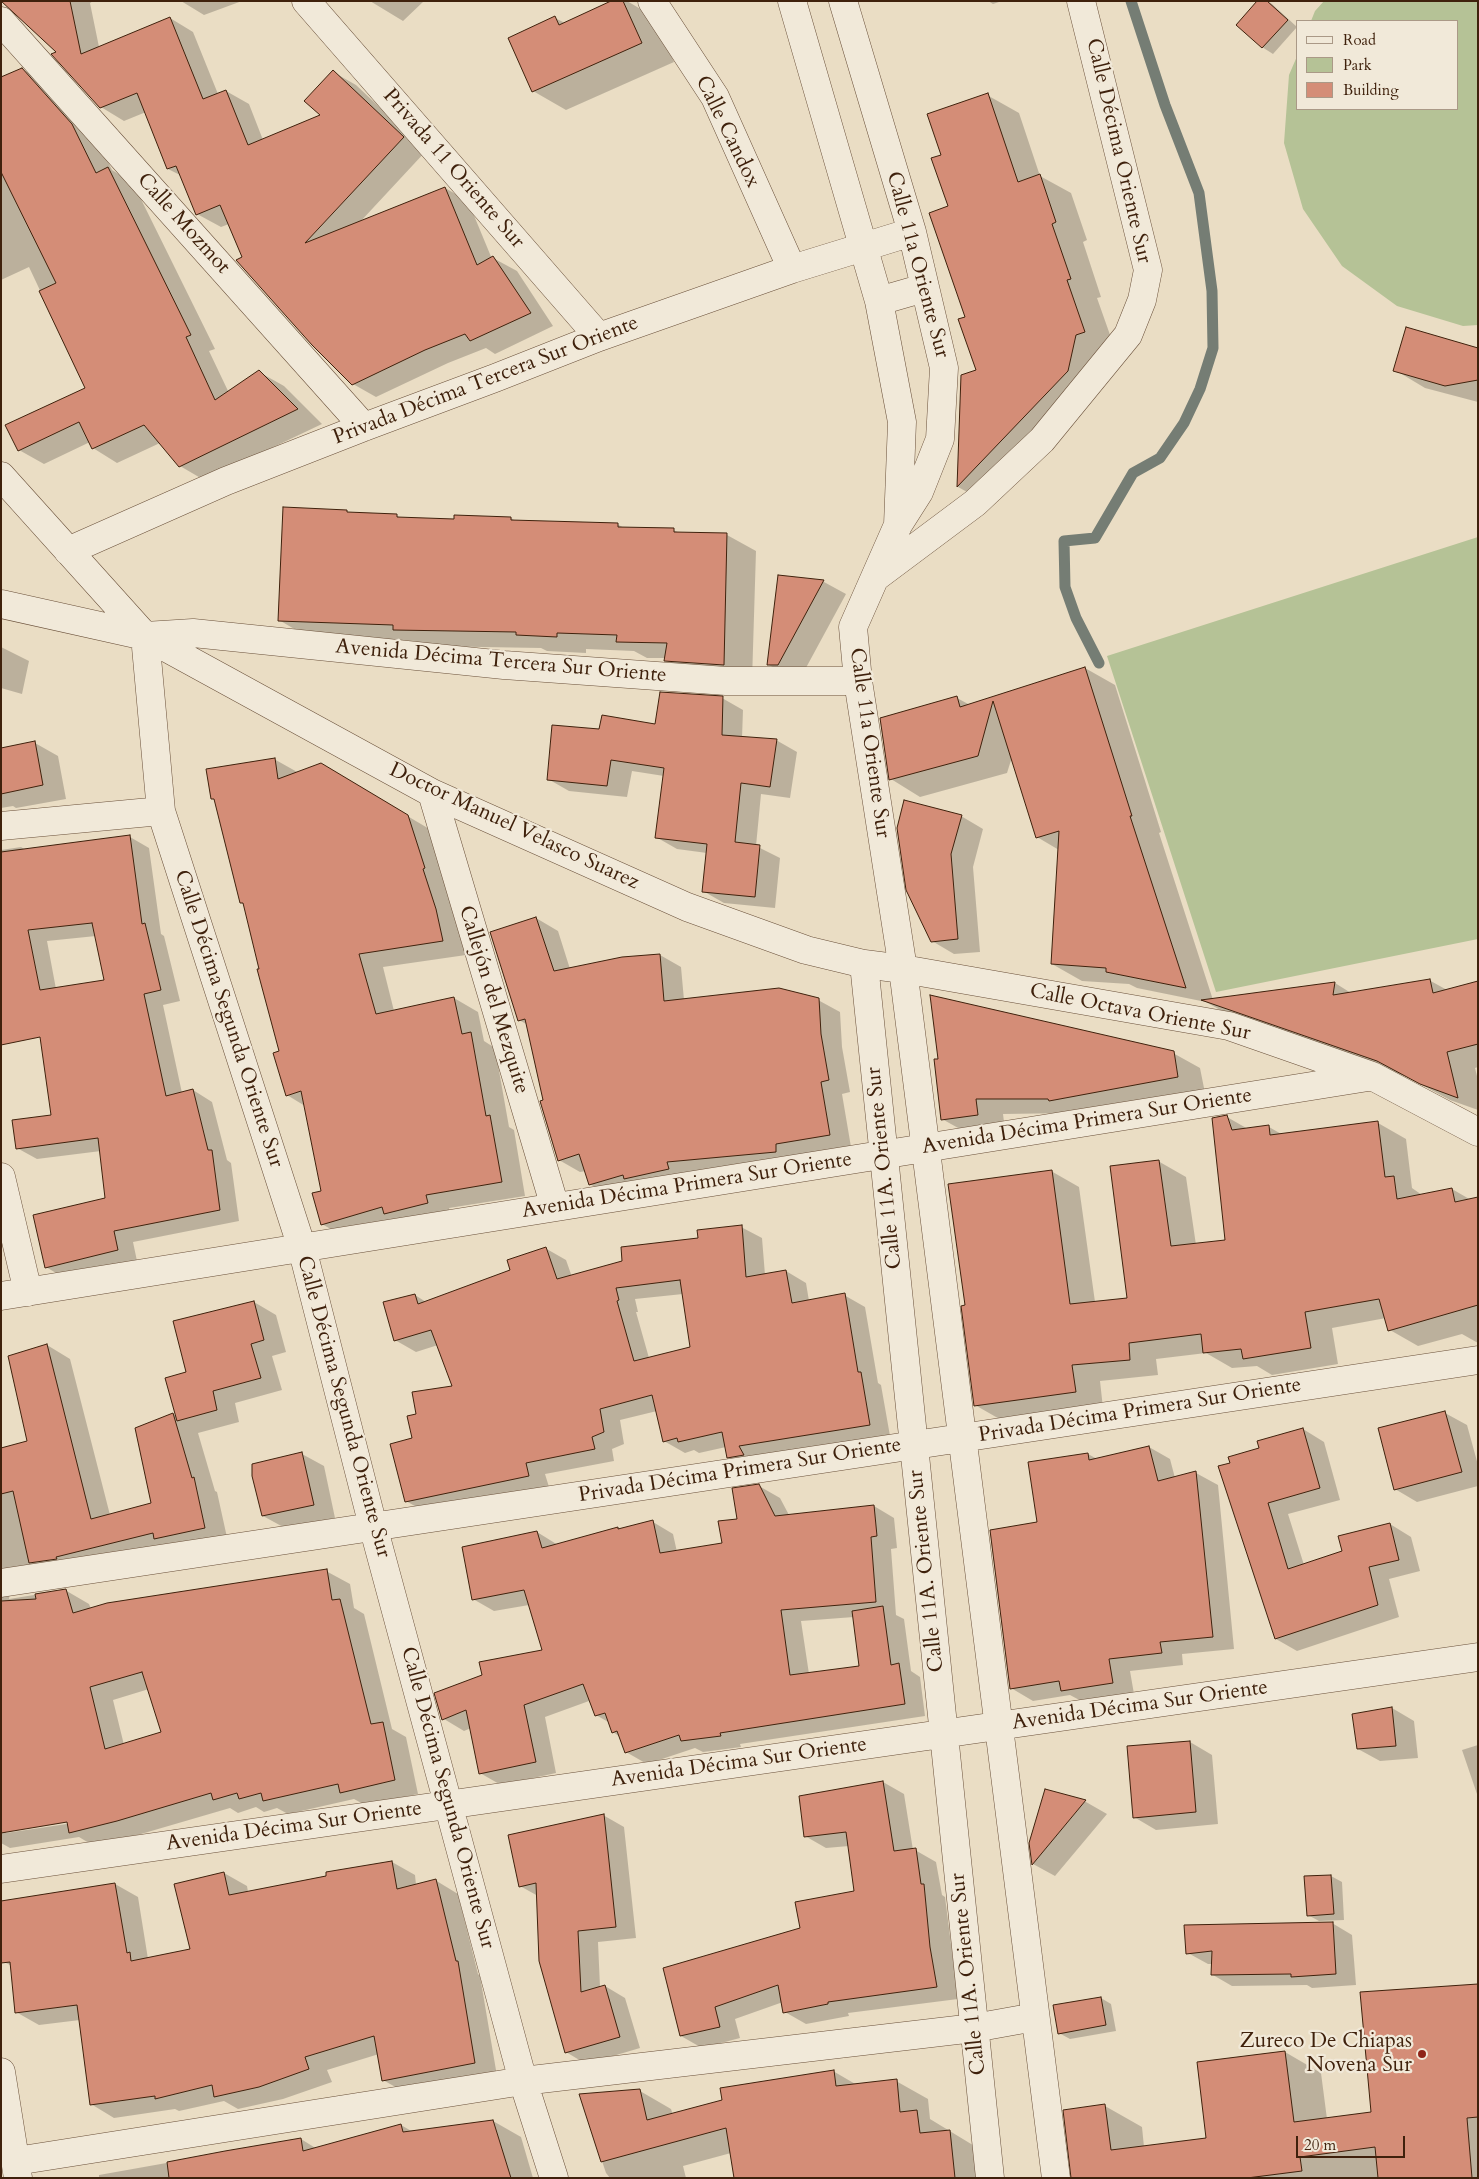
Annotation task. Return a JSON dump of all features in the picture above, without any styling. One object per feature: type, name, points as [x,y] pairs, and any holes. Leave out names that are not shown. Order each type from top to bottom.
[{"type":"street","name":"Privada 11 Oriente Sur","points":[[306,1],[600,337]]},
{"type":"street","name":"Calle Candox","points":[[652,1],[714,97],[792,269]]},
{"type":"street","name":"Calle 11a Oriente Sur","points":[[792,1],[879,301],[902,422],[898,525]]},
{"type":"street","name":"Calle 11a Oriente Sur","points":[[843,1],[912,232],[944,368],[940,439],[919,492],[898,525],[853,627],[858,681],[903,969]]},
{"type":"street","name":"Calle Décima Oriente Sur","points":[[874,579],[975,503],[1042,440],[1128,336],[1142,300],[1148,270],[1081,1]]},
{"type":"street","name":"Calle Mozmot","points":[[1,21],[364,426]]},
{"type":"street","name":"Privada Décima Tercera Sur Oriente","points":[[68,551],[226,481],[364,426],[600,337],[792,269],[912,232]]},
{"type":"street","points":[[879,301],[924,288]]},
{"type":"street","points":[[1,476],[144,636]]},
{"type":"street","points":[[1,604],[144,636]]},
{"type":"street","name":"Avenida Décima Tercera Sur Oriente","points":[[144,636],[194,633],[504,665],[726,681],[858,681]]},
{"type":"street","name":"Doctor Manuel Velasco Suarez","points":[[144,636],[432,793],[686,907],[806,950],[864,964],[903,969]]},
{"type":"street","name":"Calle Décima Segunda Oriente Sur","points":[[144,636],[161,811],[302,1248],[373,1526],[450,1805],[523,2081],[554,2178]]},
{"type":"street","name":"Callejón del Mezquite","points":[[432,793],[555,1207]]},
{"type":"street","points":[[1,826],[161,811]]},
{"type":"street","name":"Calle 11A. Oriente Sur","points":[[864,964],[990,2178]]},
{"type":"street","name":"Calle Octava Oriente Sur","points":[[903,969],[1230,1026],[1372,1076],[1478,1132]]},
{"type":"street","name":"Calle 11A. Oriente Sur","points":[[903,969],[1056,2178]]},
{"type":"street","name":"Avenida Décima Primera Sur Oriente","points":[[1,1296],[1372,1076]]},
{"type":"street","points":[[1,1176],[28,1292]]},
{"type":"street","name":"Privada Décima Primera Sur Oriente","points":[[1,1582],[1478,1360]]},
{"type":"street","name":"Avenida Décima Sur Oriente","points":[[1,1869],[1478,1657]]},
{"type":"street","points":[[1,2072],[16,2169],[523,2081],[974,2028],[1035,2017]]},
{"type":"green space","points":[[1324,1],[1478,1],[1478,325],[1463,326],[1397,306],[1342,266],[1303,209],[1284,143],[1289,75],[1296,59],[1296,110],[1459,110],[1459,20],[1311,20],[1315,11]]},
{"type":"green space","points":[[1478,537],[1478,939],[1216,992],[1107,656]]},
{"type":"building","points":[[1,1],[70,1],[81,54],[170,17],[203,99],[226,90],[248,145],[320,115],[304,101],[333,70],[404,137],[305,243],[445,187],[477,265],[493,256],[531,313],[470,341],[465,334],[425,350],[352,385],[312,345],[236,260],[242,257],[220,205],[196,215],[176,166],[167,169],[137,93],[100,108],[51,54],[56,52]]},
{"type":"building","points":[[611,1],[623,1],[642,43],[532,92],[508,38],[555,16],[559,25]]},
{"type":"building","points":[[1257,1],[1267,1],[1288,20],[1262,48],[1236,25]]},
{"type":"building","points":[[22,68],[72,124],[96,173],[108,167],[191,335],[186,337],[215,400],[259,370],[298,409],[179,467],[144,425],[92,449],[79,422],[18,451],[5,425],[85,388],[39,291],[56,283],[1,172],[1,77]]},
{"type":"building","points":[[988,93],[1018,182],[1040,174],[1056,222],[1052,224],[1071,279],[1067,280],[1085,332],[1076,335],[1068,371],[957,487],[961,375],[976,370],[958,319],[965,317],[929,213],[948,206],[931,158],[941,155],[927,114]]},
{"type":"building","points":[[1406,327],[1478,348],[1478,380],[1445,386],[1393,371]]},
{"type":"building","points":[[283,507],[397,514],[397,517],[454,519],[454,515],[511,517],[511,520],[618,523],[618,527],[674,528],[674,532],[727,533],[724,665],[664,661],[667,643],[616,642],[617,635],[557,633],[557,637],[516,635],[516,632],[393,630],[393,625],[278,621]]},
{"type":"building","points":[[778,575],[824,580],[778,665],[767,665]]},
{"type":"building","points":[[1085,667],[1132,816],[1130,816],[1186,988],[1106,972],[1106,968],[1051,964],[1059,831],[1036,838],[993,701],[978,756],[889,780],[880,718],[957,696],[960,707]]},
{"type":"building","points":[[660,692],[723,696],[722,735],[777,739],[770,787],[741,783],[735,842],[760,845],[755,897],[702,892],[707,844],[655,838],[664,768],[611,760],[607,786],[547,780],[552,725],[599,729],[602,715],[655,724]]},
{"type":"building","points":[[35,741],[43,785],[1,794],[1,748]]},
{"type":"building","points":[[275,758],[278,779],[321,763],[408,815],[425,868],[423,869],[436,909],[443,941],[359,954],[376,1014],[454,997],[462,1034],[471,1032],[486,1116],[490,1115],[502,1182],[426,1195],[428,1203],[384,1214],[382,1207],[321,1225],[312,1193],[321,1191],[301,1091],[286,1096],[273,1053],[279,1051],[257,969],[259,969],[243,903],[240,903],[214,799],[211,799],[206,769]]},
{"type":"building","points":[[904,800],[962,815],[951,854],[958,939],[931,942],[906,890],[897,828]]},
{"type":"building","points":[[130,835],[142,924],[145,923],[161,990],[144,994],[166,1096],[193,1089],[208,1150],[212,1150],[220,1210],[114,1231],[118,1250],[45,1268],[33,1215],[105,1198],[98,1138],[16,1149],[12,1120],[51,1115],[40,1037],[1,1045],[1,852]],"holes":[[[92,923],[104,980],[40,990],[28,930]]]},
{"type":"building","points":[[536,917],[554,971],[622,957],[660,954],[664,1001],[779,988],[819,998],[821,1034],[829,1080],[821,1082],[830,1135],[776,1144],[776,1152],[667,1162],[669,1169],[624,1179],[623,1175],[589,1185],[579,1154],[558,1161],[540,1101],[543,1100],[525,1019],[518,1021],[490,932]]},
{"type":"building","points":[[1430,979],[1433,993],[1478,981],[1478,1044],[1447,1052],[1458,1098],[1420,1084],[1377,1061],[1201,1000],[1335,982],[1333,995]]},
{"type":"building","points":[[930,995],[1174,1051],[1178,1077],[1049,1101],[1048,1099],[976,1099],[978,1115],[941,1120],[934,1059],[938,1059]]},
{"type":"building","points":[[1227,1115],[1232,1130],[1269,1125],[1270,1135],[1378,1121],[1385,1177],[1394,1176],[1397,1199],[1452,1188],[1455,1202],[1478,1197],[1478,1305],[1388,1331],[1379,1299],[1305,1312],[1311,1348],[1243,1359],[1241,1349],[1203,1353],[1201,1334],[1129,1343],[1130,1360],[1072,1365],[1076,1392],[974,1406],[961,1306],[965,1305],[948,1184],[1052,1170],[1070,1304],[1127,1298],[1110,1166],[1159,1160],[1171,1246],[1225,1240],[1212,1118]]},
{"type":"building","points":[[742,1225],[746,1277],[786,1270],[792,1303],[845,1293],[858,1372],[861,1372],[870,1425],[739,1446],[744,1455],[727,1458],[722,1432],[678,1442],[677,1438],[663,1442],[652,1395],[600,1409],[604,1432],[592,1437],[595,1449],[526,1463],[529,1476],[405,1502],[390,1444],[412,1438],[407,1416],[416,1414],[412,1392],[452,1386],[431,1330],[394,1341],[383,1302],[415,1294],[418,1304],[510,1270],[507,1260],[546,1247],[557,1279],[622,1261],[621,1247],[698,1238],[697,1230]],"holes":[[[680,1280],[690,1347],[634,1361],[617,1301],[619,1300],[616,1288]]]},
{"type":"building","points":[[254,1301],[264,1340],[251,1344],[261,1378],[213,1391],[217,1410],[177,1421],[165,1378],[186,1372],[173,1321]]},
{"type":"building","points":[[47,1344],[91,1519],[151,1503],[135,1428],[173,1413],[192,1478],[194,1477],[205,1528],[154,1539],[153,1533],[56,1557],[57,1559],[29,1563],[13,1491],[1,1494],[1,1448],[27,1441],[8,1356]]},
{"type":"building","points":[[1445,1411],[1462,1472],[1394,1490],[1378,1428]]},
{"type":"building","points":[[1303,1428],[1320,1488],[1268,1503],[1288,1569],[1342,1551],[1338,1536],[1390,1523],[1399,1560],[1369,1567],[1378,1605],[1275,1639],[1218,1466],[1230,1463],[1228,1457],[1259,1448],[1257,1441]]},
{"type":"building","points":[[1149,1446],[1158,1481],[1196,1471],[1213,1637],[1160,1642],[1162,1653],[1109,1659],[1113,1683],[1061,1691],[1059,1681],[1010,1689],[990,1530],[1037,1522],[1028,1462],[1088,1453],[1089,1460]]},
{"type":"building","points":[[302,1452],[314,1505],[262,1516],[252,1476],[252,1464]]},
{"type":"building","points":[[759,1484],[775,1516],[874,1505],[877,1536],[871,1537],[876,1602],[781,1610],[790,1675],[859,1666],[852,1611],[883,1606],[891,1665],[899,1663],[905,1704],[720,1733],[721,1736],[681,1741],[679,1735],[625,1753],[617,1731],[612,1733],[605,1713],[595,1716],[583,1684],[524,1705],[536,1762],[479,1774],[466,1710],[442,1720],[434,1693],[482,1675],[479,1662],[542,1650],[524,1590],[472,1600],[462,1547],[537,1531],[542,1548],[618,1527],[618,1529],[653,1520],[660,1553],[722,1543],[718,1521],[737,1519],[732,1488]]},
{"type":"building","points":[[327,1569],[332,1600],[340,1599],[371,1724],[383,1722],[395,1780],[340,1793],[338,1784],[263,1801],[261,1793],[239,1799],[237,1793],[213,1800],[211,1793],[69,1833],[67,1822],[1,1833],[1,1601],[36,1599],[35,1594],[66,1589],[73,1613],[107,1603]],"holes":[[[142,1672],[161,1732],[105,1749],[90,1687]]]},
{"type":"building","points":[[1392,1707],[1396,1746],[1357,1749],[1352,1714]]},
{"type":"building","points":[[1190,1741],[1196,1812],[1133,1818],[1127,1746]]},
{"type":"building","points":[[883,1781],[894,1851],[916,1848],[921,1884],[924,1884],[930,1947],[937,1987],[828,2002],[828,2004],[783,2013],[778,1985],[715,2007],[720,2027],[680,2036],[663,1968],[800,1928],[795,1902],[854,1891],[846,1832],[804,1837],[799,1796]]},
{"type":"building","points":[[1045,1789],[1086,1800],[1032,1865],[1029,1843]]},
{"type":"building","points":[[604,1814],[616,1927],[578,1931],[581,1992],[605,1985],[620,2037],[565,2053],[539,1961],[536,1883],[519,1887],[508,1835]]},
{"type":"building","points":[[392,1861],[397,1889],[436,1879],[456,1961],[458,1961],[475,2063],[382,2081],[374,2036],[305,2057],[309,2069],[259,2087],[214,2097],[212,2085],[155,2099],[155,2096],[90,2105],[77,2005],[15,2013],[10,1962],[1,1963],[1,1901],[115,1883],[127,1953],[130,1952],[131,1961],[190,1949],[174,1884],[224,1872],[229,1895],[326,1876],[326,1872]]},
{"type":"building","points":[[1331,1875],[1334,1914],[1307,1916],[1304,1876]]},
{"type":"building","points":[[1333,1922],[1336,1974],[1291,1977],[1291,1974],[1211,1975],[1212,1951],[1186,1954],[1184,1925]]},
{"type":"building","points":[[1478,1984],[1478,2117],[1467,2118],[1472,2178],[1378,2178],[1375,2147],[1300,2157],[1302,2171],[1247,2178],[1071,2178],[1063,2110],[1105,2104],[1111,2150],[1206,2138],[1197,2062],[1285,2051],[1294,2122],[1371,2112],[1360,1992]]},
{"type":"building","points":[[1101,1997],[1106,2025],[1058,2034],[1053,2005]]},
{"type":"building","points":[[834,2070],[836,2086],[897,2079],[900,2112],[917,2110],[920,2133],[950,2130],[955,2178],[734,2178],[726,2128],[601,2162],[579,2094],[640,2089],[647,2120],[722,2100],[720,2088]]},
{"type":"building","points":[[493,2120],[511,2178],[169,2178],[167,2162],[225,2151],[301,2138],[303,2151],[401,2124],[403,2132]]},
{"type":"waterway","points":[[1099,663],[1076,618],[1065,587],[1064,541],[1095,538],[1133,473],[1160,458],[1184,423],[1200,389],[1213,348],[1212,291],[1199,193],[1165,105],[1131,1]]},
{"type":"place","name":"Zureco De Chiapas Novena Sur","points":[[1422,2054]]}]
